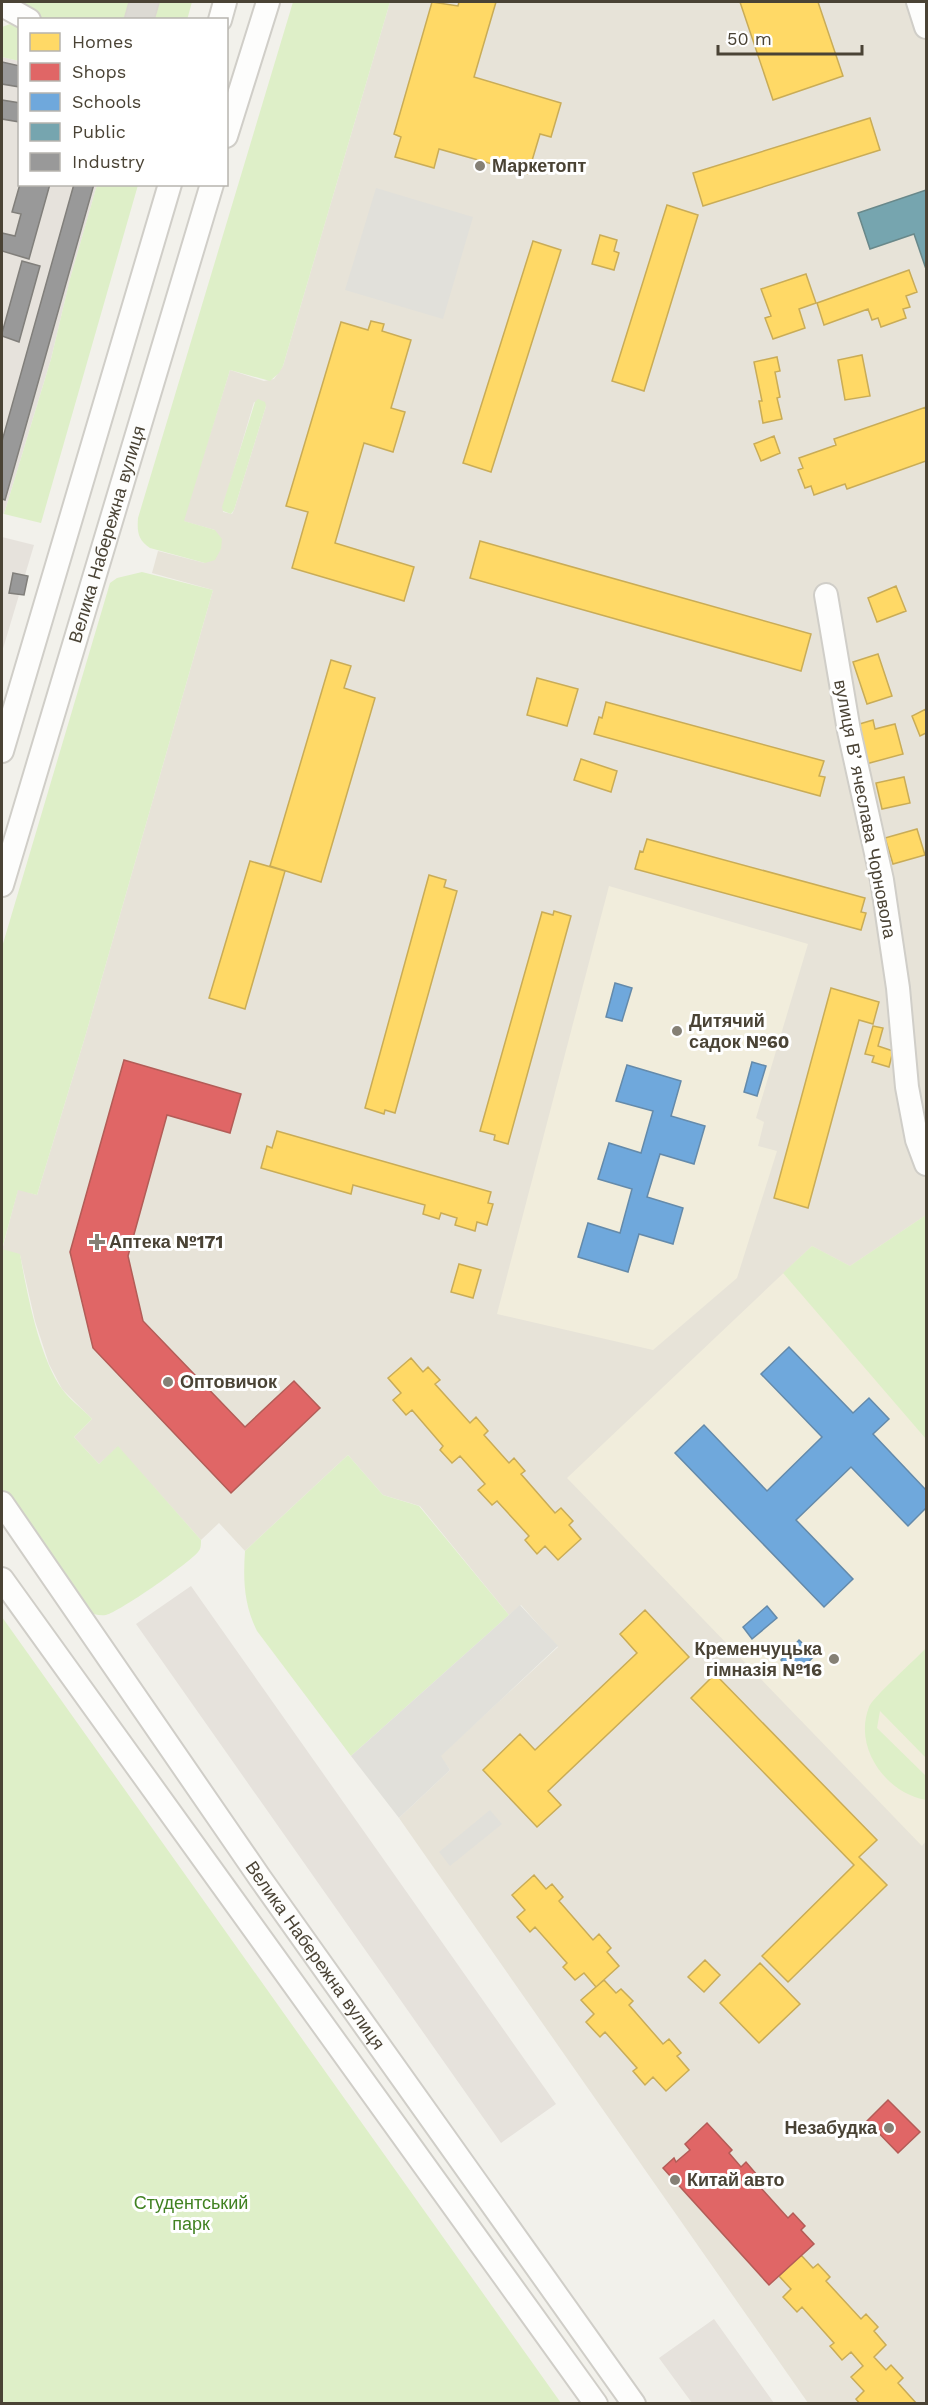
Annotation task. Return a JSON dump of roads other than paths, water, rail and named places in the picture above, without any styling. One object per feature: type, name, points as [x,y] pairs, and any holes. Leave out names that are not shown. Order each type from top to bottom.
[{"type":"street","points":[[221,18],[225,2]]},
{"type":"street","points":[[228,130],[268,2]]},
{"type":"street","points":[[918,2],[927,27]]},
{"type":"street","points":[[2,5],[25,18]]},
{"type":"street","name":"Велика Набережна вулиця","points":[[2,751],[169,186]]},
{"type":"street","name":"Велика Набережна вулиця","points":[[2,885],[211,186]]},
{"type":"street","name":"вулиця Вʼячеслава Чорновола","points":[[826,595],[849,731],[882,880],[898,988],[908,1087],[917,1140],[927,1164]]},
{"type":"street","name":"Велика Набережна вулиця","points":[[2,1503],[260,1878],[634,2403]]},
{"type":"street","name":"Велика Набережна вулиця","points":[[2,1579],[596,2403]]},
{"type":"place","name":"Маркетопт","points":[[480,166]]},
{"type":"place","name":"Дитячий садок №60","points":[[677,1031]]},
{"type":"place","name":"Аптека №171","points":[[97,1242]]},
{"type":"place","name":"Оптовичок","points":[[168,1382]]},
{"type":"place","name":"Кременчуцька гімназія №16","points":[[834,1659]]},
{"type":"place","name":"Незабудка","points":[[889,2128]]},
{"type":"place","name":"Китай авто","points":[[675,2180]]},
{"type":"park label","name":"Студентський парк","points":[[191,2213]]}]
